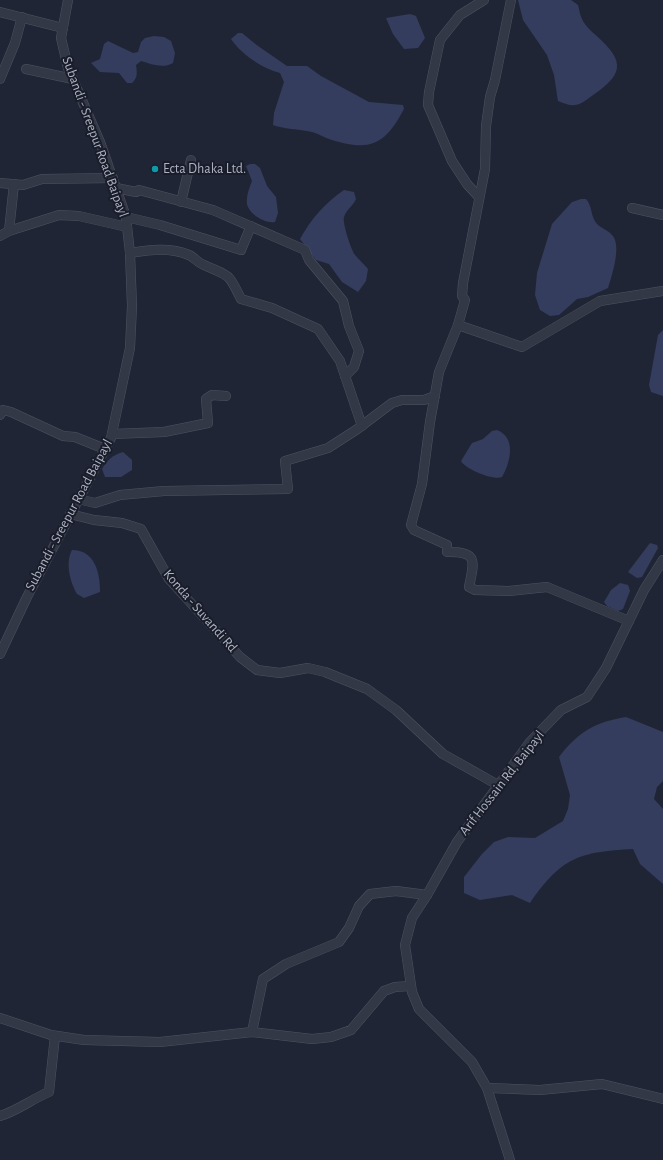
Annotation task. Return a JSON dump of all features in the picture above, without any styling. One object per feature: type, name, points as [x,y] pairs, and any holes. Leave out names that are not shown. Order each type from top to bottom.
[{"type":"street","name":"Subandi - Sreepur Road Baipayl","points":[[0,654],[26,597],[112,434],[130,348],[132,306],[130,253],[126,222],[113,178],[68,68],[61,38],[68,0]]},
{"type":"street","points":[[479,197],[467,184],[452,161],[428,105],[429,92],[440,40],[460,15],[484,0]]},
{"type":"street","points":[[511,0],[495,80],[490,97],[486,126],[485,169],[463,283],[462,296],[465,300],[458,325],[439,372],[422,484],[411,525],[414,530],[446,545],[447,552],[462,554],[472,558],[474,563],[469,587],[475,590],[509,591],[547,587],[629,621]]},
{"type":"street","points":[[0,12],[63,28]]},
{"type":"street","points":[[0,79],[15,43],[22,17]]},
{"type":"street","points":[[26,69],[73,79]]},
{"type":"street","points":[[181,202],[191,160]]},
{"type":"street","points":[[0,183],[23,185],[42,179],[113,178]]},
{"type":"street","points":[[9,231],[14,184]]},
{"type":"street","points":[[116,188],[122,190],[139,190],[213,210],[306,250],[310,260],[343,302],[349,326],[359,351],[354,367],[345,376]]},
{"type":"street","points":[[632,208],[663,215]]},
{"type":"street","points":[[0,236],[9,231],[59,215],[79,216],[160,225],[241,250],[251,226]]},
{"type":"street","points":[[130,253],[168,249],[190,255],[202,265],[223,273],[233,280],[240,299],[272,308],[318,329],[340,361],[362,426]]},
{"type":"street","points":[[458,325],[522,347],[600,301],[663,291]]},
{"type":"street","points":[[112,434],[164,432],[208,423],[206,399],[212,395],[226,396]]},
{"type":"street","points":[[78,499],[95,503],[120,495],[164,491],[288,489],[285,461],[328,448],[362,426],[392,403],[402,400],[424,400],[435,396]]},
{"type":"street","points":[[0,415],[3,410],[7,411],[63,436],[75,437],[105,449]]},
{"type":"street","name":"Konda - Suvandi Rd","points":[[70,514],[94,520],[122,523],[141,529],[169,579],[250,666],[257,670],[280,673],[308,668],[325,672],[367,689],[396,710],[443,754],[453,761],[478,772],[498,785]]},
{"type":"street","name":"Arif Hossain Rd, Baipayl","points":[[487,1088],[472,1062],[420,1009],[410,986],[405,946],[412,918],[457,842],[530,742],[561,710],[587,698],[606,668],[644,590],[663,560]]},
{"type":"street","points":[[252,1032],[264,979],[286,964],[339,942],[349,928],[359,906],[370,894],[396,891],[427,895]]},
{"type":"street","points":[[0,1018],[55,1036],[84,1040],[160,1042],[252,1032],[312,1039],[332,1037],[351,1030],[384,991],[395,987],[410,986]]},
{"type":"street","points":[[0,1116],[12,1113],[30,1100],[49,1092],[55,1036]]},
{"type":"street","points":[[510,1160],[487,1088],[540,1090],[602,1084],[663,1099]]},
{"type":"water","points":[[518,0],[571,0],[578,5],[581,17],[586,25],[610,49],[615,58],[617,65],[616,72],[606,85],[585,101],[578,104],[571,105],[558,101],[554,75],[547,55],[523,20]]},
{"type":"water","points":[[410,14],[416,16],[425,38],[418,48],[404,49],[393,34],[386,18]]},
{"type":"water","points":[[238,33],[242,33],[287,66],[307,66],[321,76],[369,102],[403,105],[404,109],[397,121],[383,137],[376,142],[367,145],[346,144],[312,132],[273,125],[274,113],[284,82],[280,73],[266,68],[253,60],[236,45],[231,39]]},
{"type":"water","points":[[154,36],[164,37],[171,41],[175,53],[173,63],[161,66],[141,61],[136,65],[136,77],[132,83],[127,83],[119,73],[100,72],[91,63],[100,59],[104,44],[108,41],[133,53],[138,52],[141,42],[145,38]]},
{"type":"water","points":[[255,164],[260,168],[267,186],[276,197],[278,213],[275,222],[258,218],[248,208],[247,198],[252,181],[246,166]]},
{"type":"water","points":[[344,190],[354,192],[356,199],[344,217],[347,236],[355,255],[368,269],[366,281],[358,292],[342,282],[329,264],[316,260],[300,239],[319,212]]},
{"type":"water","points":[[586,199],[590,205],[593,218],[597,224],[610,233],[615,240],[616,253],[612,276],[608,288],[588,297],[577,299],[559,315],[550,316],[540,310],[535,295],[537,273],[552,224],[572,202]]},
{"type":"water","points":[[663,330],[663,396],[651,392],[649,385],[658,335]]},
{"type":"water","points":[[497,430],[507,439],[510,451],[505,471],[502,477],[498,478],[474,471],[461,461],[472,443],[483,439],[492,431]]},
{"type":"water","points":[[123,452],[132,460],[132,470],[121,477],[105,477],[102,469],[108,460]]},
{"type":"water","points":[[650,543],[657,545],[658,548],[642,577],[637,578],[628,572]]},
{"type":"water","points":[[72,550],[80,551],[86,554],[95,564],[99,577],[100,592],[84,598],[77,594],[72,584],[69,572],[69,561]]},
{"type":"water","points":[[620,583],[628,585],[630,591],[623,609],[618,611],[607,606],[604,602],[611,590]]},
{"type":"water","points":[[626,717],[663,732],[663,781],[657,787],[654,799],[663,809],[663,884],[640,864],[633,849],[599,852],[585,855],[573,860],[562,866],[552,876],[530,903],[512,895],[480,900],[464,893],[464,877],[482,854],[494,842],[508,837],[535,838],[563,821],[568,809],[570,795],[559,757],[573,741],[596,725]]},
{"type":"place","name":"Ecta Dhaka Ltd.","points":[[155,169]]}]
